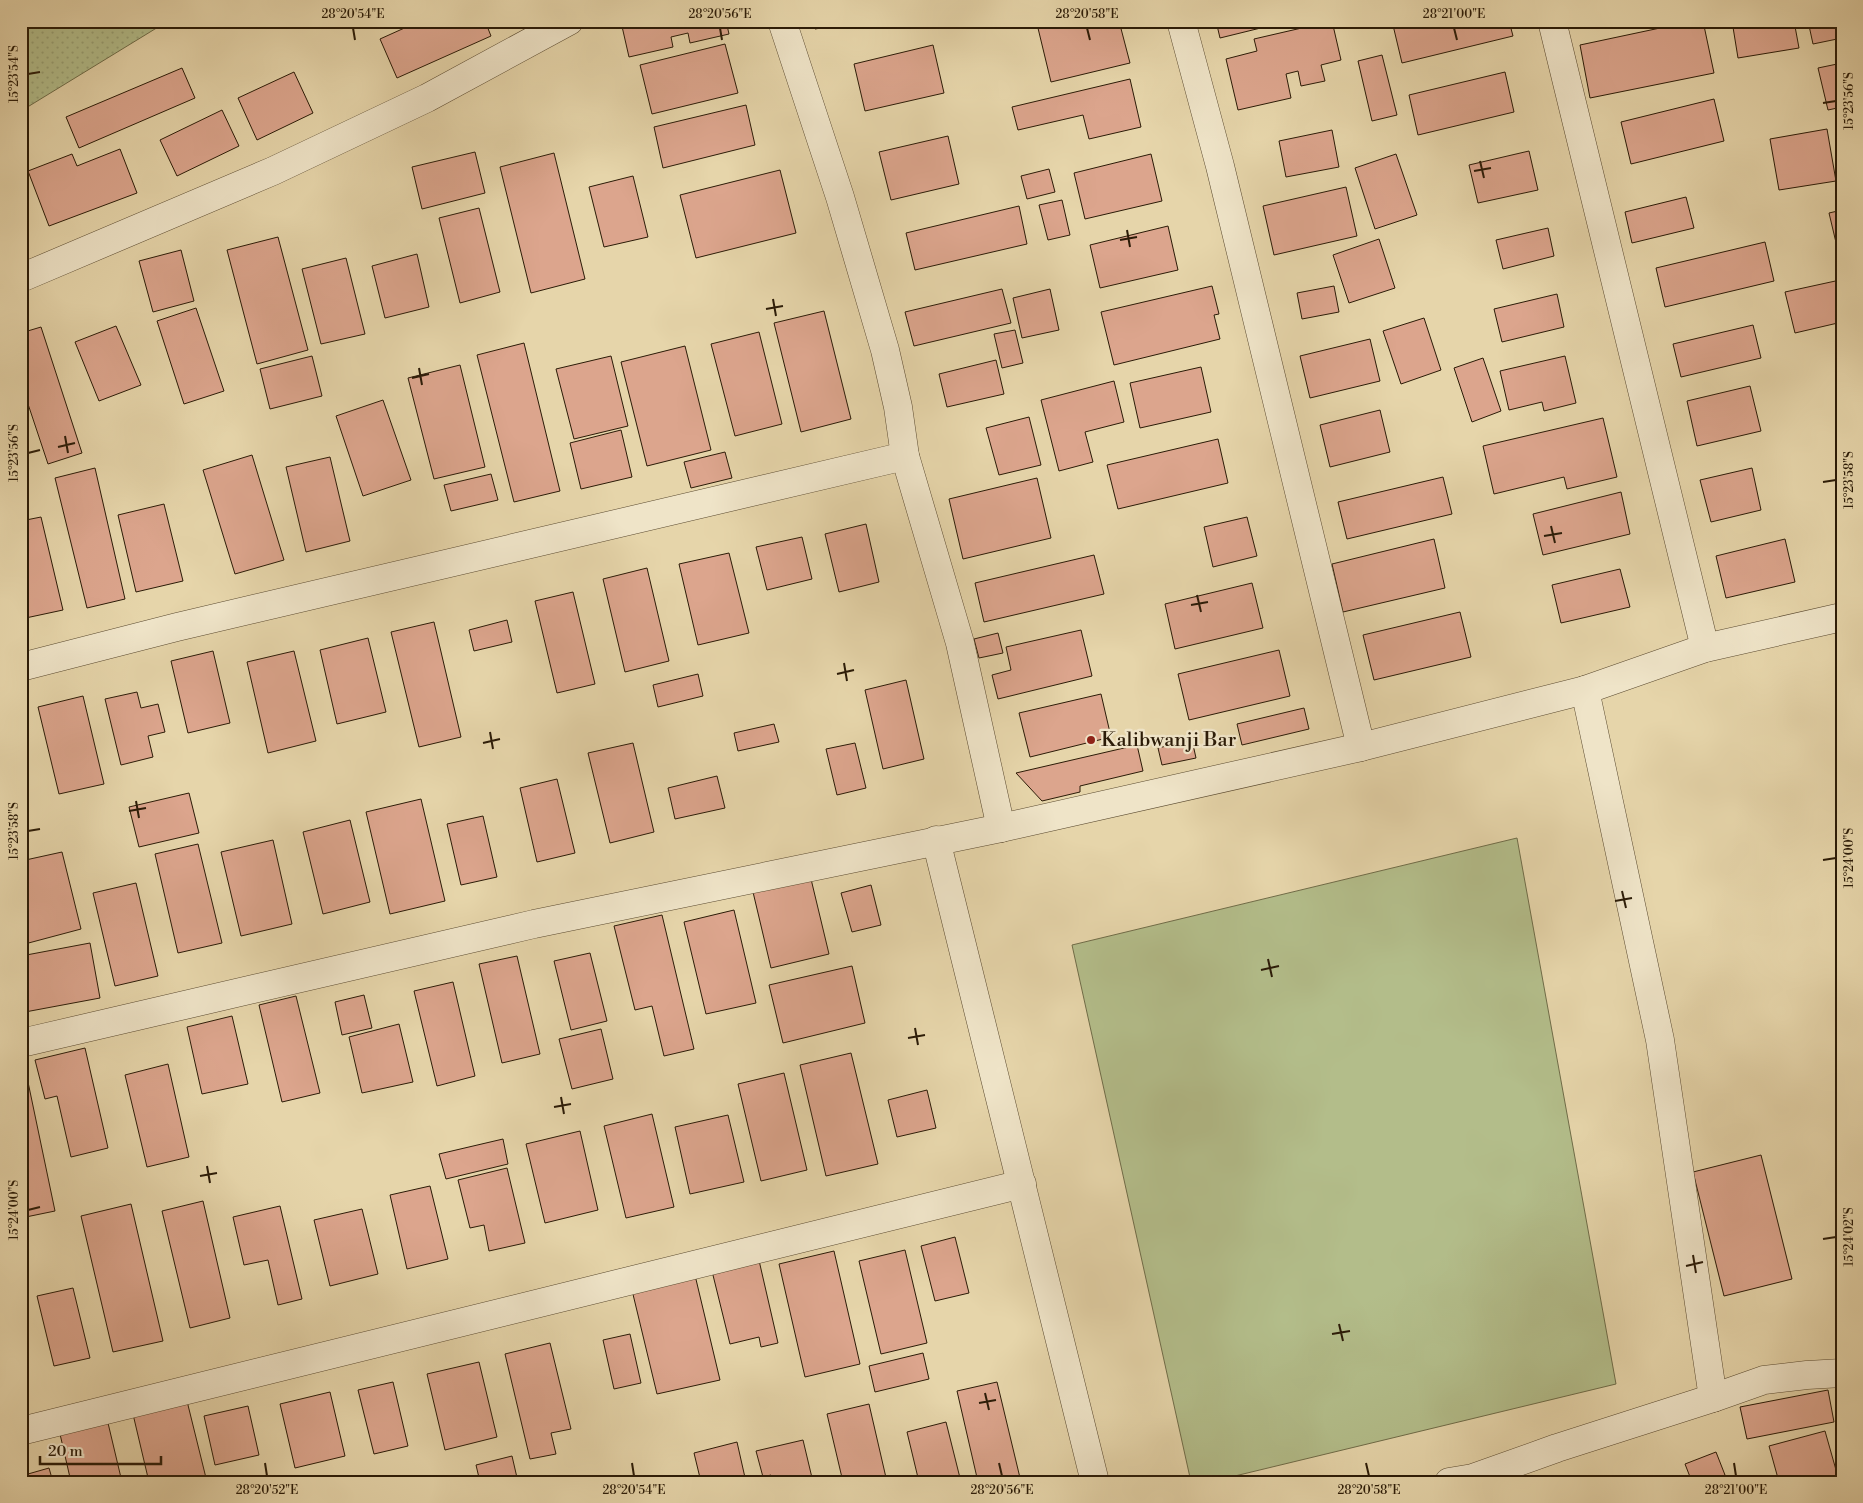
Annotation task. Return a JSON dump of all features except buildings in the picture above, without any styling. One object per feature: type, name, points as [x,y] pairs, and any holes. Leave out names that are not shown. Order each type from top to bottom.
[{"type":"street","points":[[21,278],[274,171],[426,98],[569,21]]},
{"type":"street","points":[[782,21],[840,197],[885,350],[898,407],[904,456],[960,643],[1000,828]]},
{"type":"street","points":[[1181,21],[1220,166],[1361,747]]},
{"type":"street","points":[[1552,21],[1705,648]]},
{"type":"street","points":[[21,667],[177,627],[904,456]]},
{"type":"street","points":[[21,1043],[534,924],[1000,828],[1361,747],[1585,690],[1705,648],[1842,617]]},
{"type":"street","points":[[1585,690],[1660,1040],[1713,1398]]},
{"type":"street","points":[[936,840],[1095,1482]]},
{"type":"street","points":[[21,1431],[1022,1184]]},
{"type":"street","points":[[1465,1481],[1557,1448],[1764,1380],[1807,1375],[1842,1374]]},
{"type":"green space","points":[[21,21],[168,21],[21,111]]},
{"type":"green space","points":[[1517,838],[1616,1384],[1210,1482],[1191,1482],[1072,945]]},
{"type":"place","name":"Kalibwanji Bar","points":[[1091,740]]}]
